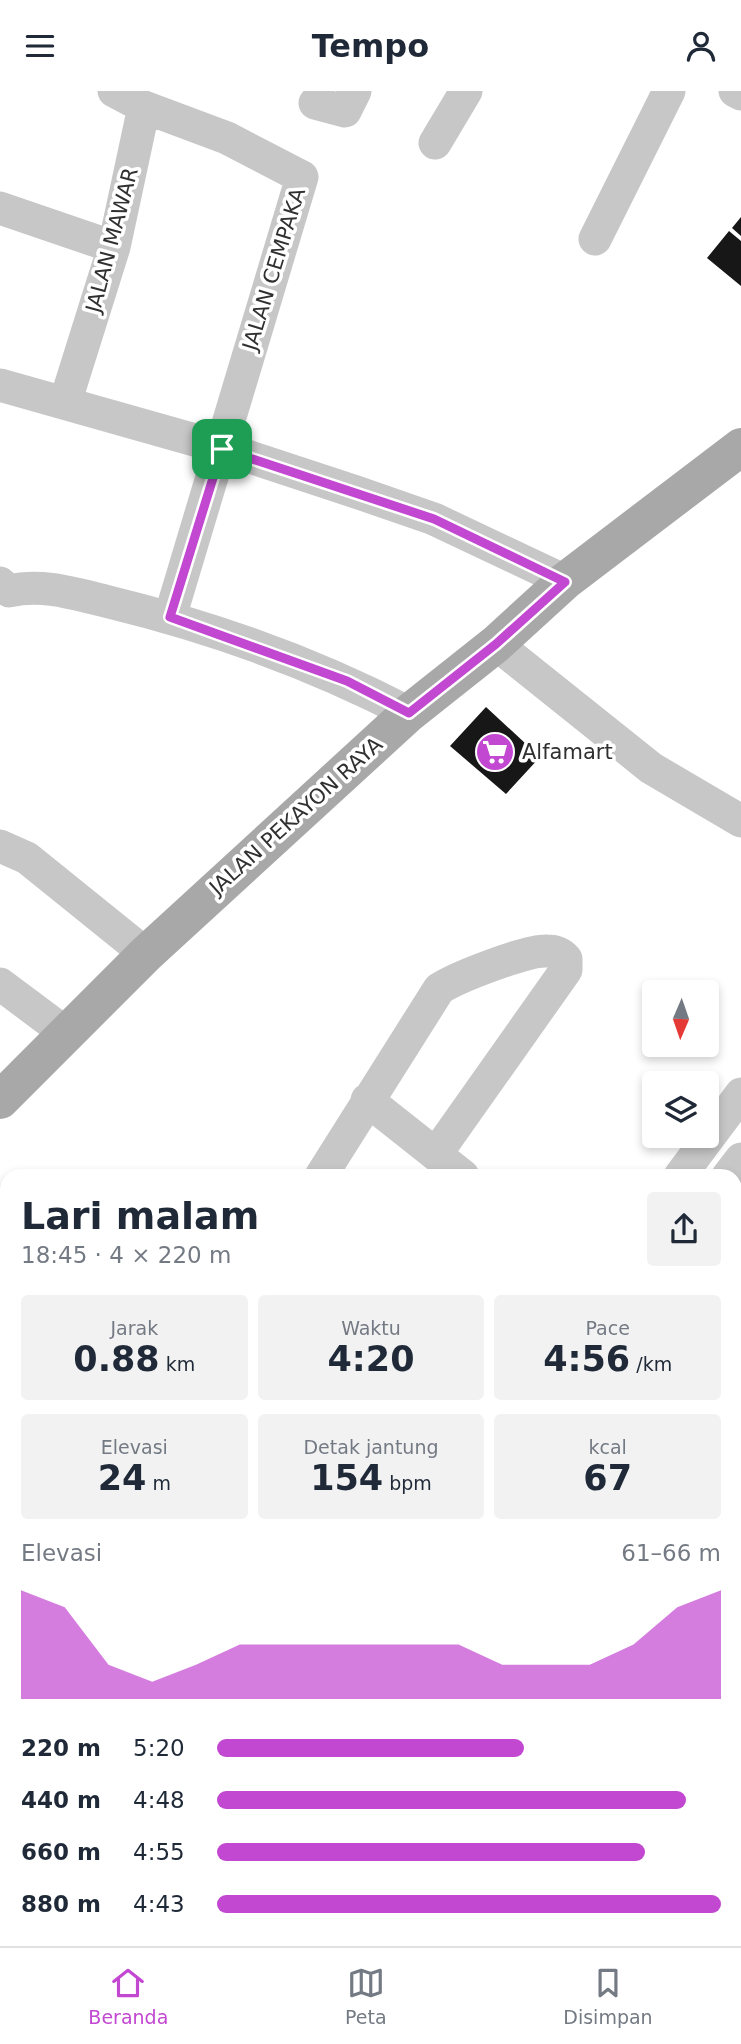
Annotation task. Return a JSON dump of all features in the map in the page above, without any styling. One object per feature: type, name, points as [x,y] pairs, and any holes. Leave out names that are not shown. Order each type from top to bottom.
[{"type":"main road","name":"JALAN PEKAYON RAYA","points":[[0,1100],[146,954],[409,713],[496,644],[565,582],[741,447]]},
{"type":"street","points":[[114,91],[144,107]]},
{"type":"street","points":[[315,103],[345,111],[355,91]]},
{"type":"street","points":[[435,143],[466,91]]},
{"type":"street","points":[[595,239],[669,91]]},
{"type":"street","points":[[735,91],[741,94]]},
{"type":"street","name":"JALAN CEMPAKA","points":[[144,107],[227,138],[302,177],[170,617]]},
{"type":"street","name":"JALAN MAWAR","points":[[65,403],[114,247],[144,107]]},
{"type":"street","points":[[0,208],[114,247]]},
{"type":"street","points":[[0,385],[222,449],[434,519],[565,582]]},
{"type":"street","points":[[3,597],[44,587],[170,617],[347,681],[409,713]]},
{"type":"street","points":[[496,644],[651,768],[741,821]]},
{"type":"street","points":[[0,846],[27,857],[146,954]]},
{"type":"street","points":[[325,1169],[439,989],[457,977],[542,951],[559,953],[566,960],[566,970],[436,1154]]},
{"type":"street","points":[[0,984],[66,1034]]},
{"type":"street","points":[[685,1169],[741,1094]]},
{"type":"street","points":[[367,1100],[454,1169]]},
{"type":"building","points":[[741,217],[741,236],[732,228]]},
{"type":"building","points":[[729,231],[741,241],[741,286],[707,258]]},
{"type":"building","name":"Alfamart","points":[[486,707],[540,757],[506,794],[450,746]]},
{"type":"place","name":"Alfamart","points":[[495,752]]},
{"type":"route","points":[[222,449],[434,519],[565,582],[496,644],[409,713],[347,681],[170,617],[222,449]]}]
